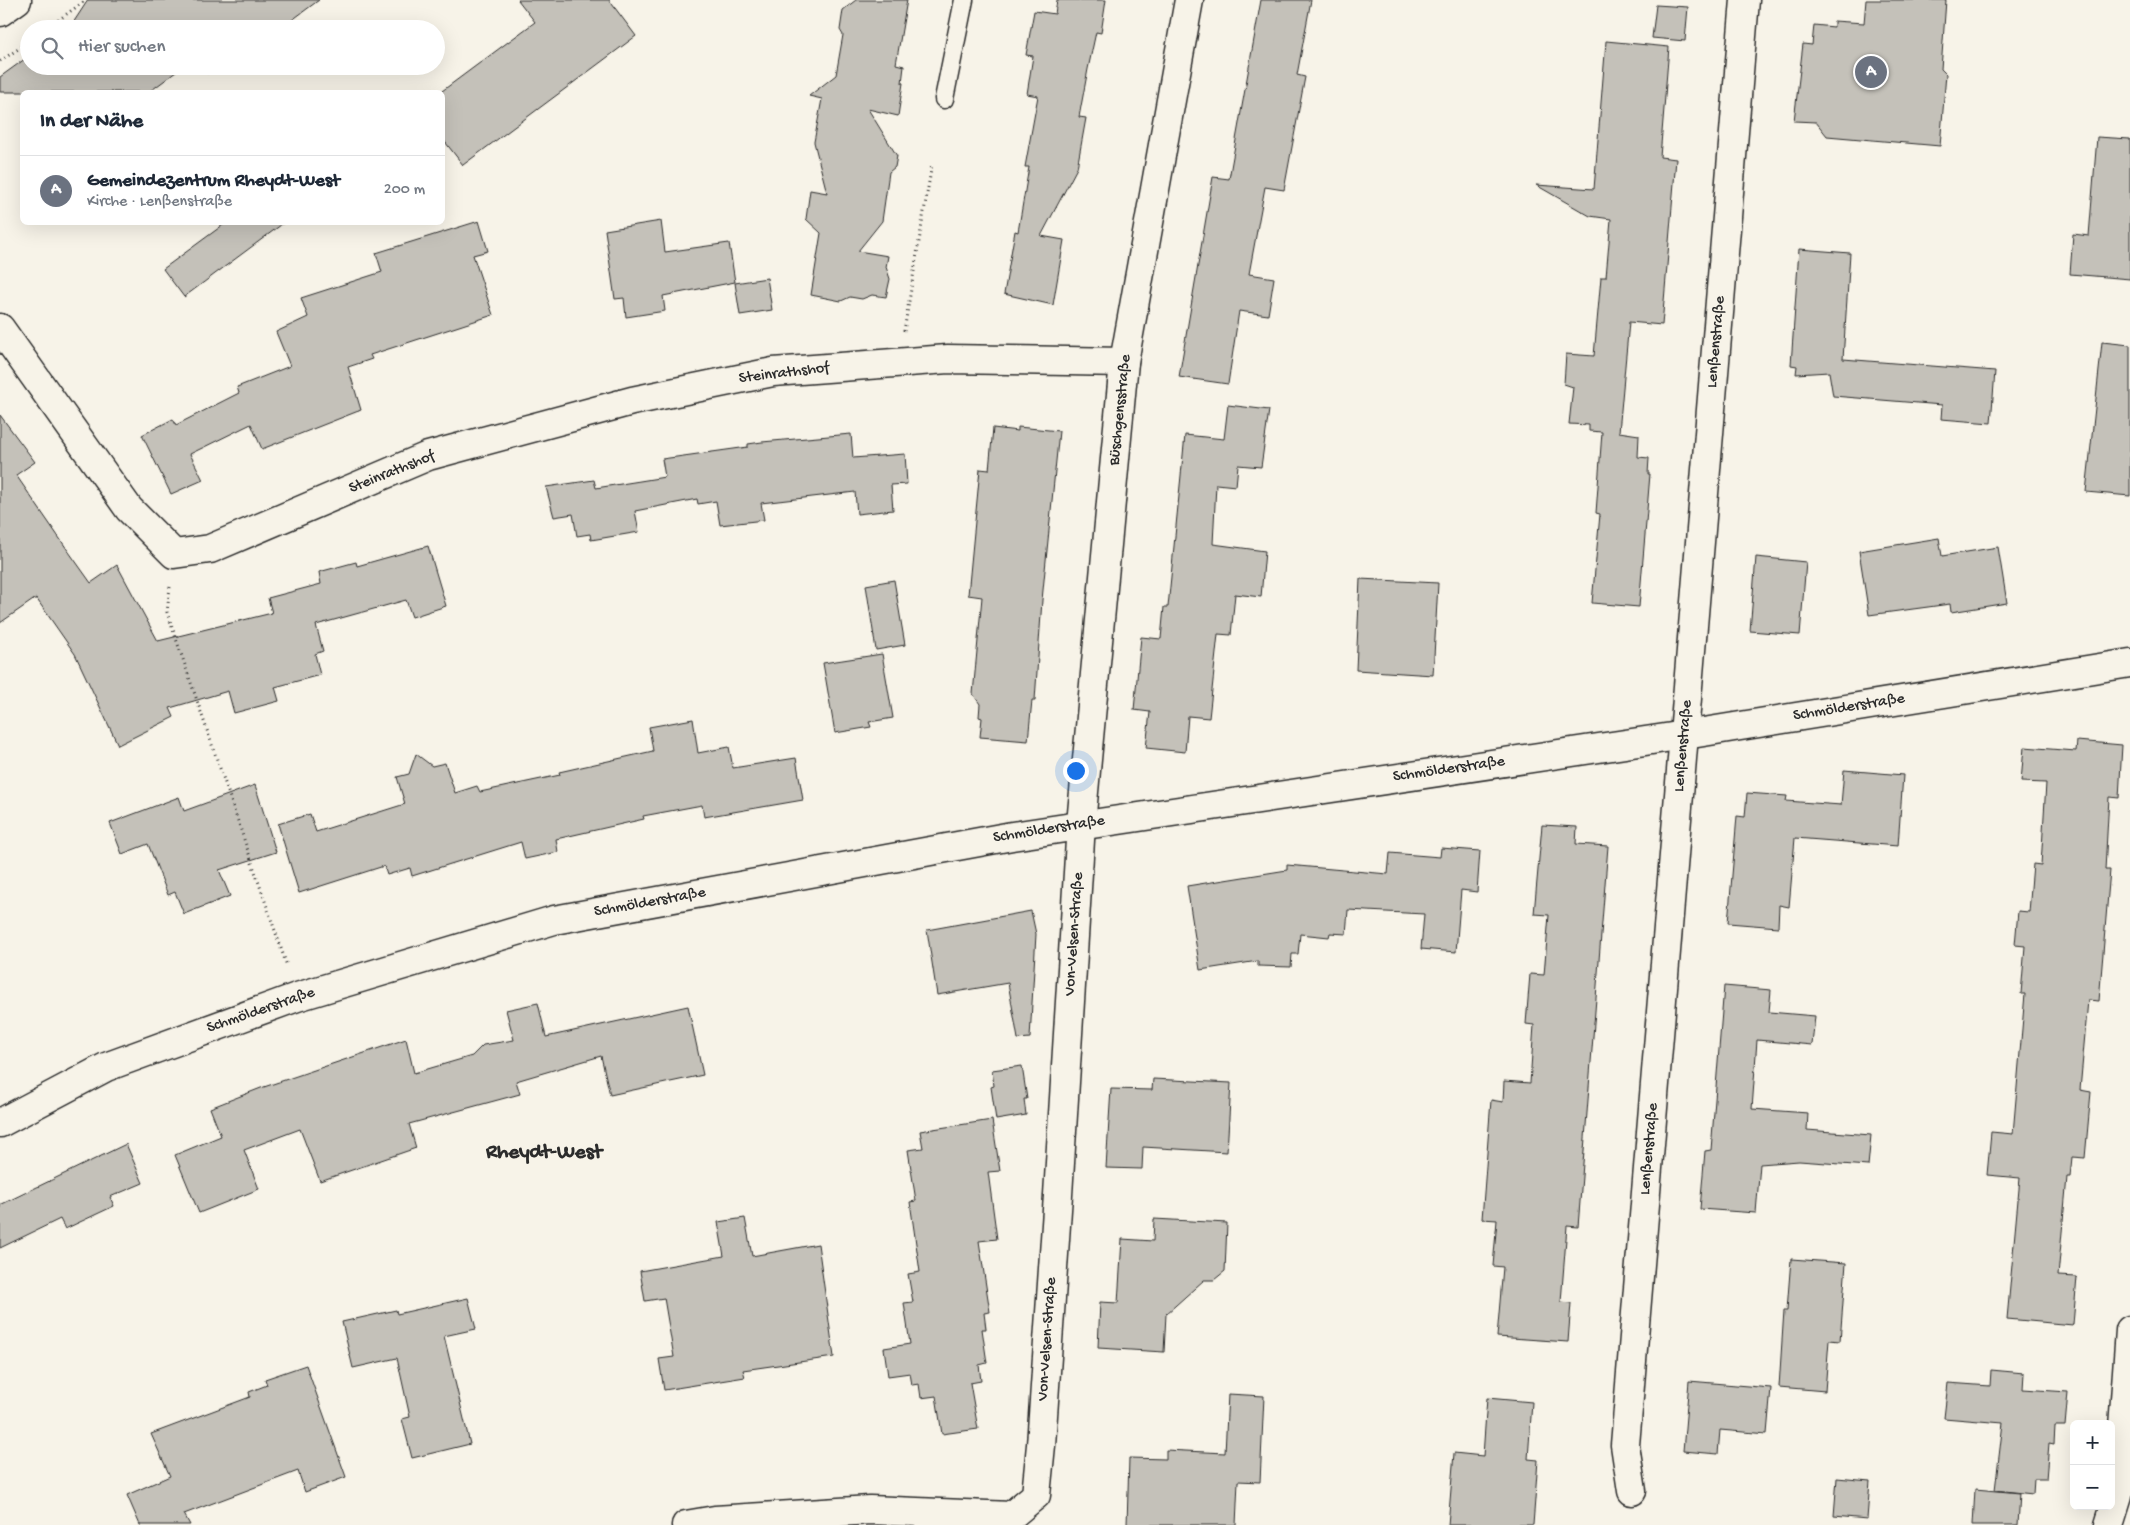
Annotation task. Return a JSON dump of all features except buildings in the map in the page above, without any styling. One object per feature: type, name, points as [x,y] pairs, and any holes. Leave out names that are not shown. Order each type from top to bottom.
[{"type":"street","points":[[0,12],[17,0]]},
{"type":"street","name":"Büschgensstraße","points":[[1082,824],[1124,362],[1189,0]]},
{"type":"street","name":"Lenßenstraße","points":[[1632,1491],[1625,1445],[1745,0]]},
{"type":"street","points":[[0,328],[128,509],[174,554]]},
{"type":"street","name":"Steinrathshof","points":[[174,554],[210,549],[428,456],[632,401],[773,372],[948,359],[1124,362]]},
{"type":"street","name":"Schmölderstraße","points":[[0,1123],[106,1067],[297,997],[554,920],[1082,824],[1685,735],[2130,663]]},
{"type":"street","name":"Von-Velsen-Straße","points":[[686,1525],[715,1520],[870,1510],[1011,1516],[1036,1495],[1057,1214],[1082,824]]},
{"type":"street","points":[[2109,1525],[2118,1496],[2130,1330]]},
{"type":"lane","points":[[944,100],[964,0]]},
{"type":"path","points":[[58,20],[86,0]]},
{"type":"path","points":[[0,60],[20,48]]},
{"type":"path","points":[[898,363],[932,164]]},
{"type":"path","points":[[174,554],[168,612],[297,997]]},
{"type":"place","name":"Gemeindezentrum Rheydt-West","points":[[1871,72]]},
{"type":"district","name":"Rheydt-West","points":[[544,1153]]}]
